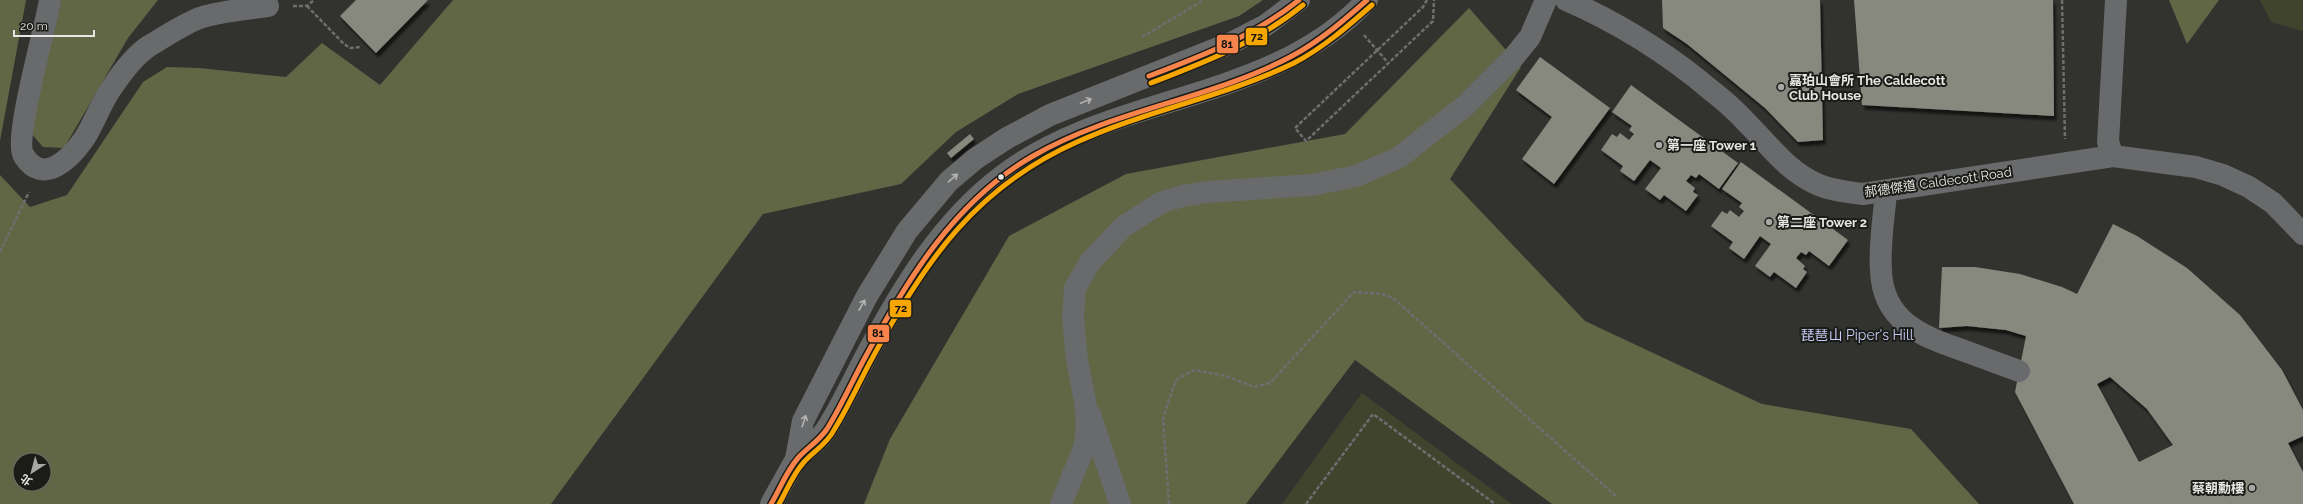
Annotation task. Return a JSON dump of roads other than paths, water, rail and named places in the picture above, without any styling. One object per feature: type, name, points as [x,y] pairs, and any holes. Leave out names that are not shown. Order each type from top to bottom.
[{"type":"main road","points":[[50,0],[46,25],[22,127],[20,151],[28,164],[40,170],[55,168],[71,155],[84,138],[112,86],[130,63],[149,46],[197,19],[268,6]]},
{"type":"main road","points":[[771,504],[796,459],[803,421],[867,296],[907,231],[949,181],[975,159],[1007,138],[1050,115],[1231,43],[1266,25],[1299,0]]},
{"type":"main road","points":[[796,459],[826,432],[871,346],[915,270],[943,233],[1001,177],[1034,155],[1071,138],[1260,72],[1300,53],[1333,30],[1367,0]]},
{"type":"main road","points":[[1120,504],[1086,400],[1077,360],[1073,316],[1075,288],[1090,262],[1123,227],[1162,202],[1183,196],[1207,192],[1312,185],[1356,176],[1398,158],[1465,106],[1513,58],[1530,36],[1546,0]]},
{"type":"main road","name":"郝德傑道 Caldecott Road","points":[[1566,0],[1634,35],[1674,61],[1718,96],[1798,174],[1818,185],[1840,192],[1863,194],[1886,192],[2113,156],[2196,167],[2223,175],[2249,187],[2273,203],[2303,234]]},
{"type":"main road","points":[[2113,156],[2108,142],[2116,0]]},
{"type":"main road","points":[[1886,192],[1881,270],[1883,287],[1890,304],[1900,318],[1912,330],[1928,338],[2019,371]]},
{"type":"main road","points":[[1060,504],[1084,448],[1087,425],[1086,400]]},
{"type":"place","name":"嘉珀山會所 The Caldecott Club House","points":[[1781,87]]},
{"type":"place","name":"第一座 Tower 1","points":[[1659,145]]},
{"type":"place","name":"第二座 Tower 2","points":[[1769,222]]},
{"type":"place","name":"蔡朝勳樓","points":[[2252,488]]},
{"type":"district","name":"琵琶山 Piper's Hill","points":[[1857,335]]}]
